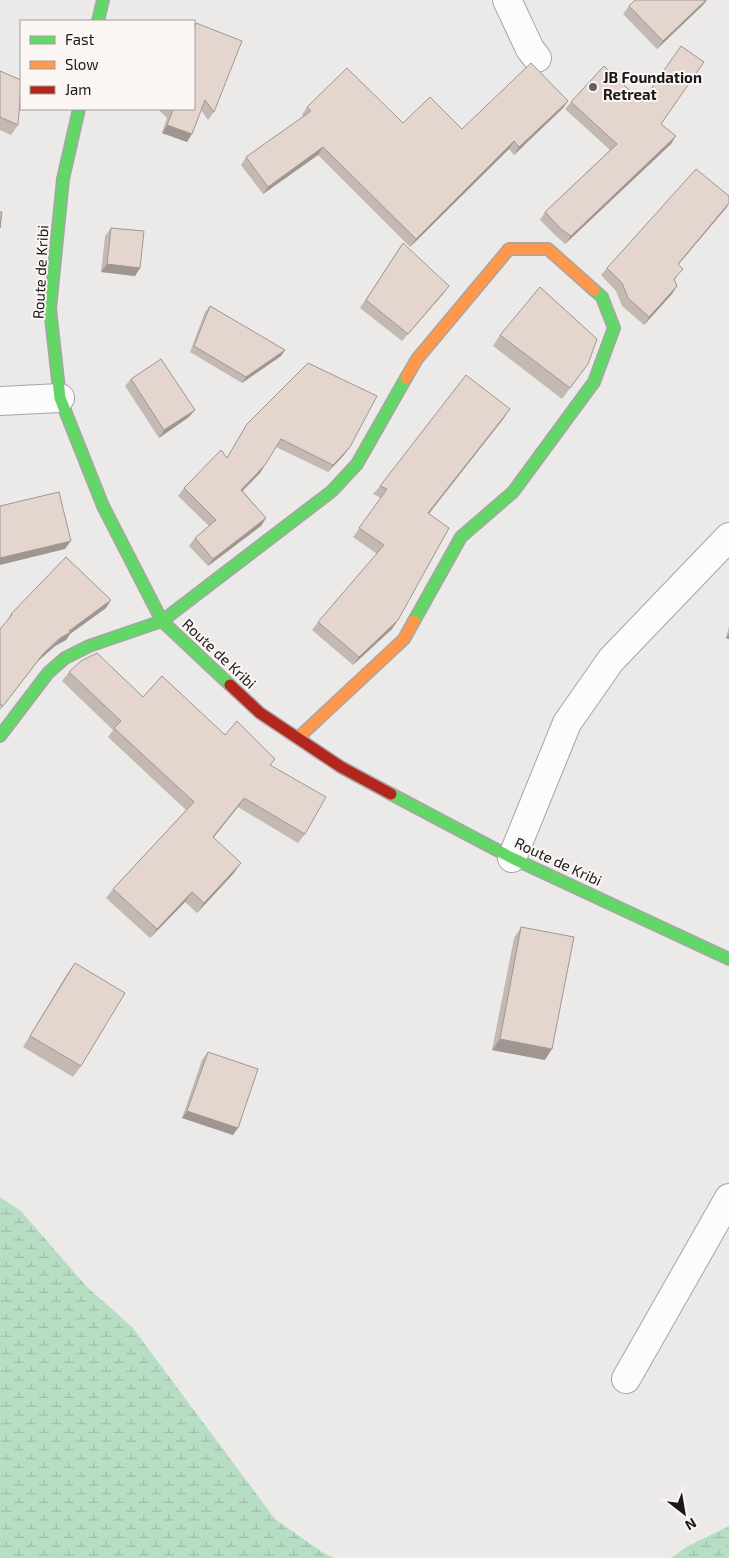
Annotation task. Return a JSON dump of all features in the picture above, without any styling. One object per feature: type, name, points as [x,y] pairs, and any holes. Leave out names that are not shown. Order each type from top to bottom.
[{"type":"street","points":[[98,20],[103,0]]},
{"type":"street","points":[[507,0],[530,48],[537,58]]},
{"type":"street","name":"Route de Kribi","points":[[78,110],[63,179],[50,308],[60,398],[103,506],[162,621],[260,713],[341,767],[512,858],[729,959]]},
{"type":"street","points":[[0,736],[48,673],[65,658],[89,646],[162,621],[332,490],[357,464],[417,359],[509,249],[548,249],[602,297],[614,328],[594,382],[513,492],[461,537],[404,639],[298,738]]},
{"type":"street","points":[[0,401],[60,398]]},
{"type":"street","points":[[512,858],[568,723],[612,660],[729,537]]},
{"type":"street","points":[[626,1379],[729,1198]]},
{"type":"green space","points":[[0,1197],[21,1211],[86,1286],[132,1327],[275,1519],[322,1552],[334,1558],[0,1558]]},
{"type":"green space","points":[[729,1526],[729,1558],[671,1558],[688,1546]]},
{"type":"building","points":[[635,0],[706,0],[663,41],[629,6]]},
{"type":"building","points":[[196,23],[242,41],[214,112],[205,100],[192,134],[167,125],[173,110],[195,110]]},
{"type":"building","points":[[681,46],[704,62],[661,124],[676,136],[571,236],[561,229],[545,212],[617,144],[571,102],[604,66],[642,102]]},
{"type":"building","points":[[531,63],[568,101],[519,147],[514,141],[416,239],[323,147],[268,187],[246,157],[311,111],[307,107],[347,68],[403,123],[430,97],[462,129]]},
{"type":"building","points":[[0,71],[20,80],[20,100],[18,125],[0,117]]},
{"type":"building","points":[[696,169],[729,196],[729,203],[678,264],[683,269],[674,279],[677,286],[649,317],[628,298],[622,283],[607,268]]},
{"type":"building","points":[[0,212],[2,212],[0,228]]},
{"type":"building","points":[[111,228],[144,231],[140,268],[107,264]]},
{"type":"building","points":[[403,243],[449,286],[408,334],[366,300]]},
{"type":"building","points":[[540,287],[597,339],[588,364],[570,388],[500,335]]},
{"type":"building","points":[[210,306],[285,350],[246,377],[194,346]]},
{"type":"building","points":[[161,359],[195,410],[164,430],[131,379]]},
{"type":"building","points":[[308,363],[377,396],[350,447],[333,465],[281,439],[265,465],[241,490],[266,518],[213,559],[195,538],[216,520],[184,488],[221,450],[227,458],[247,424]]},
{"type":"building","points":[[466,375],[510,409],[428,513],[449,528],[398,620],[359,657],[318,622],[384,545],[359,528],[387,489],[380,486]]},
{"type":"building","points":[[59,492],[71,541],[0,558],[0,506]]},
{"type":"building","points":[[66,557],[111,600],[69,631],[71,632],[60,638],[43,654],[3,706],[0,704],[0,629],[11,614]]},
{"type":"building","points":[[97,653],[143,697],[162,676],[225,735],[237,721],[275,759],[270,765],[326,797],[305,834],[244,798],[213,837],[241,863],[204,903],[192,892],[157,929],[113,889],[194,802],[114,728],[121,721],[69,672],[81,661]]},
{"type":"building","points":[[521,927],[574,937],[552,1049],[500,1039]]},
{"type":"building","points":[[75,963],[125,993],[81,1066],[30,1036]]},
{"type":"building","points":[[208,1052],[258,1069],[238,1128],[187,1111]]},
{"type":"traffic: fast","points":[[98,20],[103,0]]},
{"type":"traffic: fast","points":[[79,110],[63,179],[50,309],[60,398],[103,506],[162,621],[230,685]]},
{"type":"traffic: fast","points":[[414,621],[461,537],[513,492],[594,382],[614,328],[602,297],[594,290]]},
{"type":"traffic: fast","points":[[0,736],[48,673],[65,658],[89,646],[162,621],[332,491],[357,464],[406,378]]},
{"type":"traffic: fast","points":[[391,794],[512,858],[729,959]]},
{"type":"traffic: slow","points":[[406,378],[417,359],[509,249],[548,249],[594,290]]},
{"type":"traffic: slow","points":[[298,738],[404,639],[414,621]]},
{"type":"traffic: jam","points":[[230,685],[260,713],[341,767],[391,794]]},
{"type":"place","name":"JB Foundation Retreat","points":[[593,87]]}]
